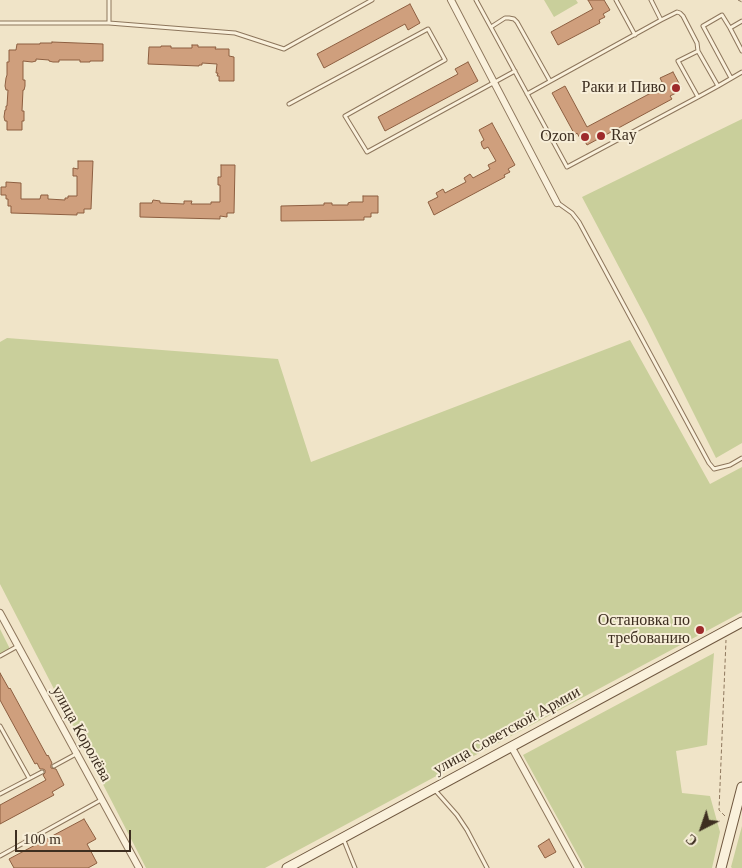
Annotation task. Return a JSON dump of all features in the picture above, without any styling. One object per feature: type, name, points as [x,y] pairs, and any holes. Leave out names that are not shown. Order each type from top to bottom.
[{"type":"main road","name":"улица Советской Армии","points":[[287,868],[742,622]]},
{"type":"main road","points":[[721,868],[742,787]]},
{"type":"street","points":[[451,0],[557,203]]},
{"type":"street","name":"улица Королёва","points":[[0,613],[139,868]]},
{"type":"street","points":[[511,746],[578,868]]},
{"type":"lane","points":[[109,0],[110,23]]},
{"type":"lane","points":[[0,23],[110,23],[235,33],[284,49],[372,0]]},
{"type":"lane","points":[[476,0],[568,167],[742,72]]},
{"type":"lane","points":[[616,0],[635,35]]},
{"type":"lane","points":[[651,0],[661,20]]},
{"type":"lane","points":[[527,94],[677,12],[683,16],[697,43],[698,51],[718,86]]},
{"type":"lane","points":[[731,78],[703,26],[722,15],[742,51]]},
{"type":"lane","points":[[491,27],[505,18],[514,19],[550,81]]},
{"type":"lane","points":[[730,28],[742,21]]},
{"type":"lane","points":[[289,104],[428,29],[445,60],[345,116],[367,152],[514,71]]},
{"type":"lane","points":[[698,51],[678,61],[698,97]]},
{"type":"lane","points":[[557,203],[572,213],[579,222],[709,463],[714,469],[730,465],[742,458]]},
{"type":"lane","points":[[0,656],[18,646]]},
{"type":"lane","points":[[0,726],[29,778]]},
{"type":"lane","points":[[54,766],[76,754]]},
{"type":"lane","points":[[0,794],[42,772]]},
{"type":"lane","points":[[434,788],[462,823],[487,868]]},
{"type":"lane","points":[[0,856],[101,800]]},
{"type":"lane","points":[[343,838],[355,868]]},
{"type":"path","points":[[738,0],[742,2]]},
{"type":"path","points":[[727,629],[719,810],[732,824]]},
{"type":"green space","points":[[544,0],[576,0],[578,3],[554,17]]},
{"type":"green space","points":[[742,119],[742,443],[716,458],[647,320],[582,197]]},
{"type":"green space","points":[[7,338],[278,359],[311,462],[630,340],[710,484],[742,467],[742,612],[265,868],[146,868],[0,584],[0,342]]},
{"type":"green space","points":[[0,629],[9,650],[0,657]]},
{"type":"green space","points":[[714,653],[707,745],[676,751],[682,793],[710,796],[720,832],[712,868],[585,868],[523,755]]},
{"type":"green space","points":[[742,826],[742,868],[732,868],[731,867]]},
{"type":"building","points":[[588,0],[604,0],[610,10],[603,14],[605,17],[599,20],[600,23],[558,45],[551,32],[593,9]]},
{"type":"building","points":[[410,4],[420,23],[408,30],[405,24],[324,68],[317,54]]},
{"type":"building","points":[[52,42],[103,44],[103,61],[80,62],[80,60],[59,60],[59,62],[53,62],[36,59],[36,61],[32,62],[23,61],[23,80],[25,80],[25,86],[23,90],[22,111],[24,111],[24,121],[22,121],[22,130],[7,130],[7,121],[5,121],[4,117],[7,106],[8,90],[6,90],[5,86],[9,50],[16,50],[17,44]]},
{"type":"building","points":[[192,45],[216,47],[215,49],[229,49],[229,56],[234,57],[234,81],[219,81],[218,73],[216,73],[217,64],[202,63],[199,66],[148,64],[149,47],[171,46],[171,48],[192,48]]},
{"type":"building","points":[[468,62],[478,81],[385,131],[378,117],[458,74],[455,69]]},
{"type":"building","points":[[673,72],[681,87],[674,90],[676,93],[670,96],[672,99],[587,145],[577,133],[575,135],[552,93],[565,86],[587,127],[664,86],[660,78]]},
{"type":"building","points":[[492,123],[515,165],[508,169],[510,172],[504,175],[505,177],[434,215],[428,202],[438,197],[436,193],[443,189],[445,193],[466,182],[464,178],[470,174],[473,178],[490,169],[488,165],[496,161],[488,147],[484,149],[482,146],[481,142],[484,140],[479,130]]},
{"type":"building","points":[[78,161],[93,161],[91,209],[84,209],[84,213],[77,213],[77,215],[11,213],[11,206],[8,206],[6,195],[1,195],[1,187],[6,187],[6,182],[21,183],[21,199],[40,199],[41,195],[48,195],[48,199],[65,200],[68,196],[77,196],[77,176],[73,176],[73,168],[78,169]]},
{"type":"building","points":[[221,165],[235,165],[234,213],[227,213],[227,217],[220,216],[220,219],[140,217],[140,203],[152,203],[153,200],[160,201],[160,203],[184,204],[184,201],[192,201],[191,204],[220,202],[218,177],[221,177]]},
{"type":"building","points":[[363,196],[378,196],[378,213],[371,213],[371,217],[364,217],[364,220],[281,221],[281,206],[324,205],[324,203],[348,205],[351,202],[363,202]]},
{"type":"building","points":[[0,673],[48,755],[52,763],[51,768],[56,769],[64,785],[52,792],[54,795],[0,824],[0,805],[46,780],[43,775],[45,770],[40,769],[37,763],[35,764],[0,700]]},
{"type":"building","points":[[84,819],[96,839],[87,844],[97,863],[88,868],[14,868],[9,859]]},
{"type":"building","points":[[549,839],[556,852],[545,858],[538,846]]},
{"type":"place","name":"Раки и Пиво","points":[[676,88]]},
{"type":"place","name":"Ray","points":[[601,136]]},
{"type":"place","name":"Ozon","points":[[585,137]]},
{"type":"place","name":"Остановка по требованию","points":[[700,630]]}]
